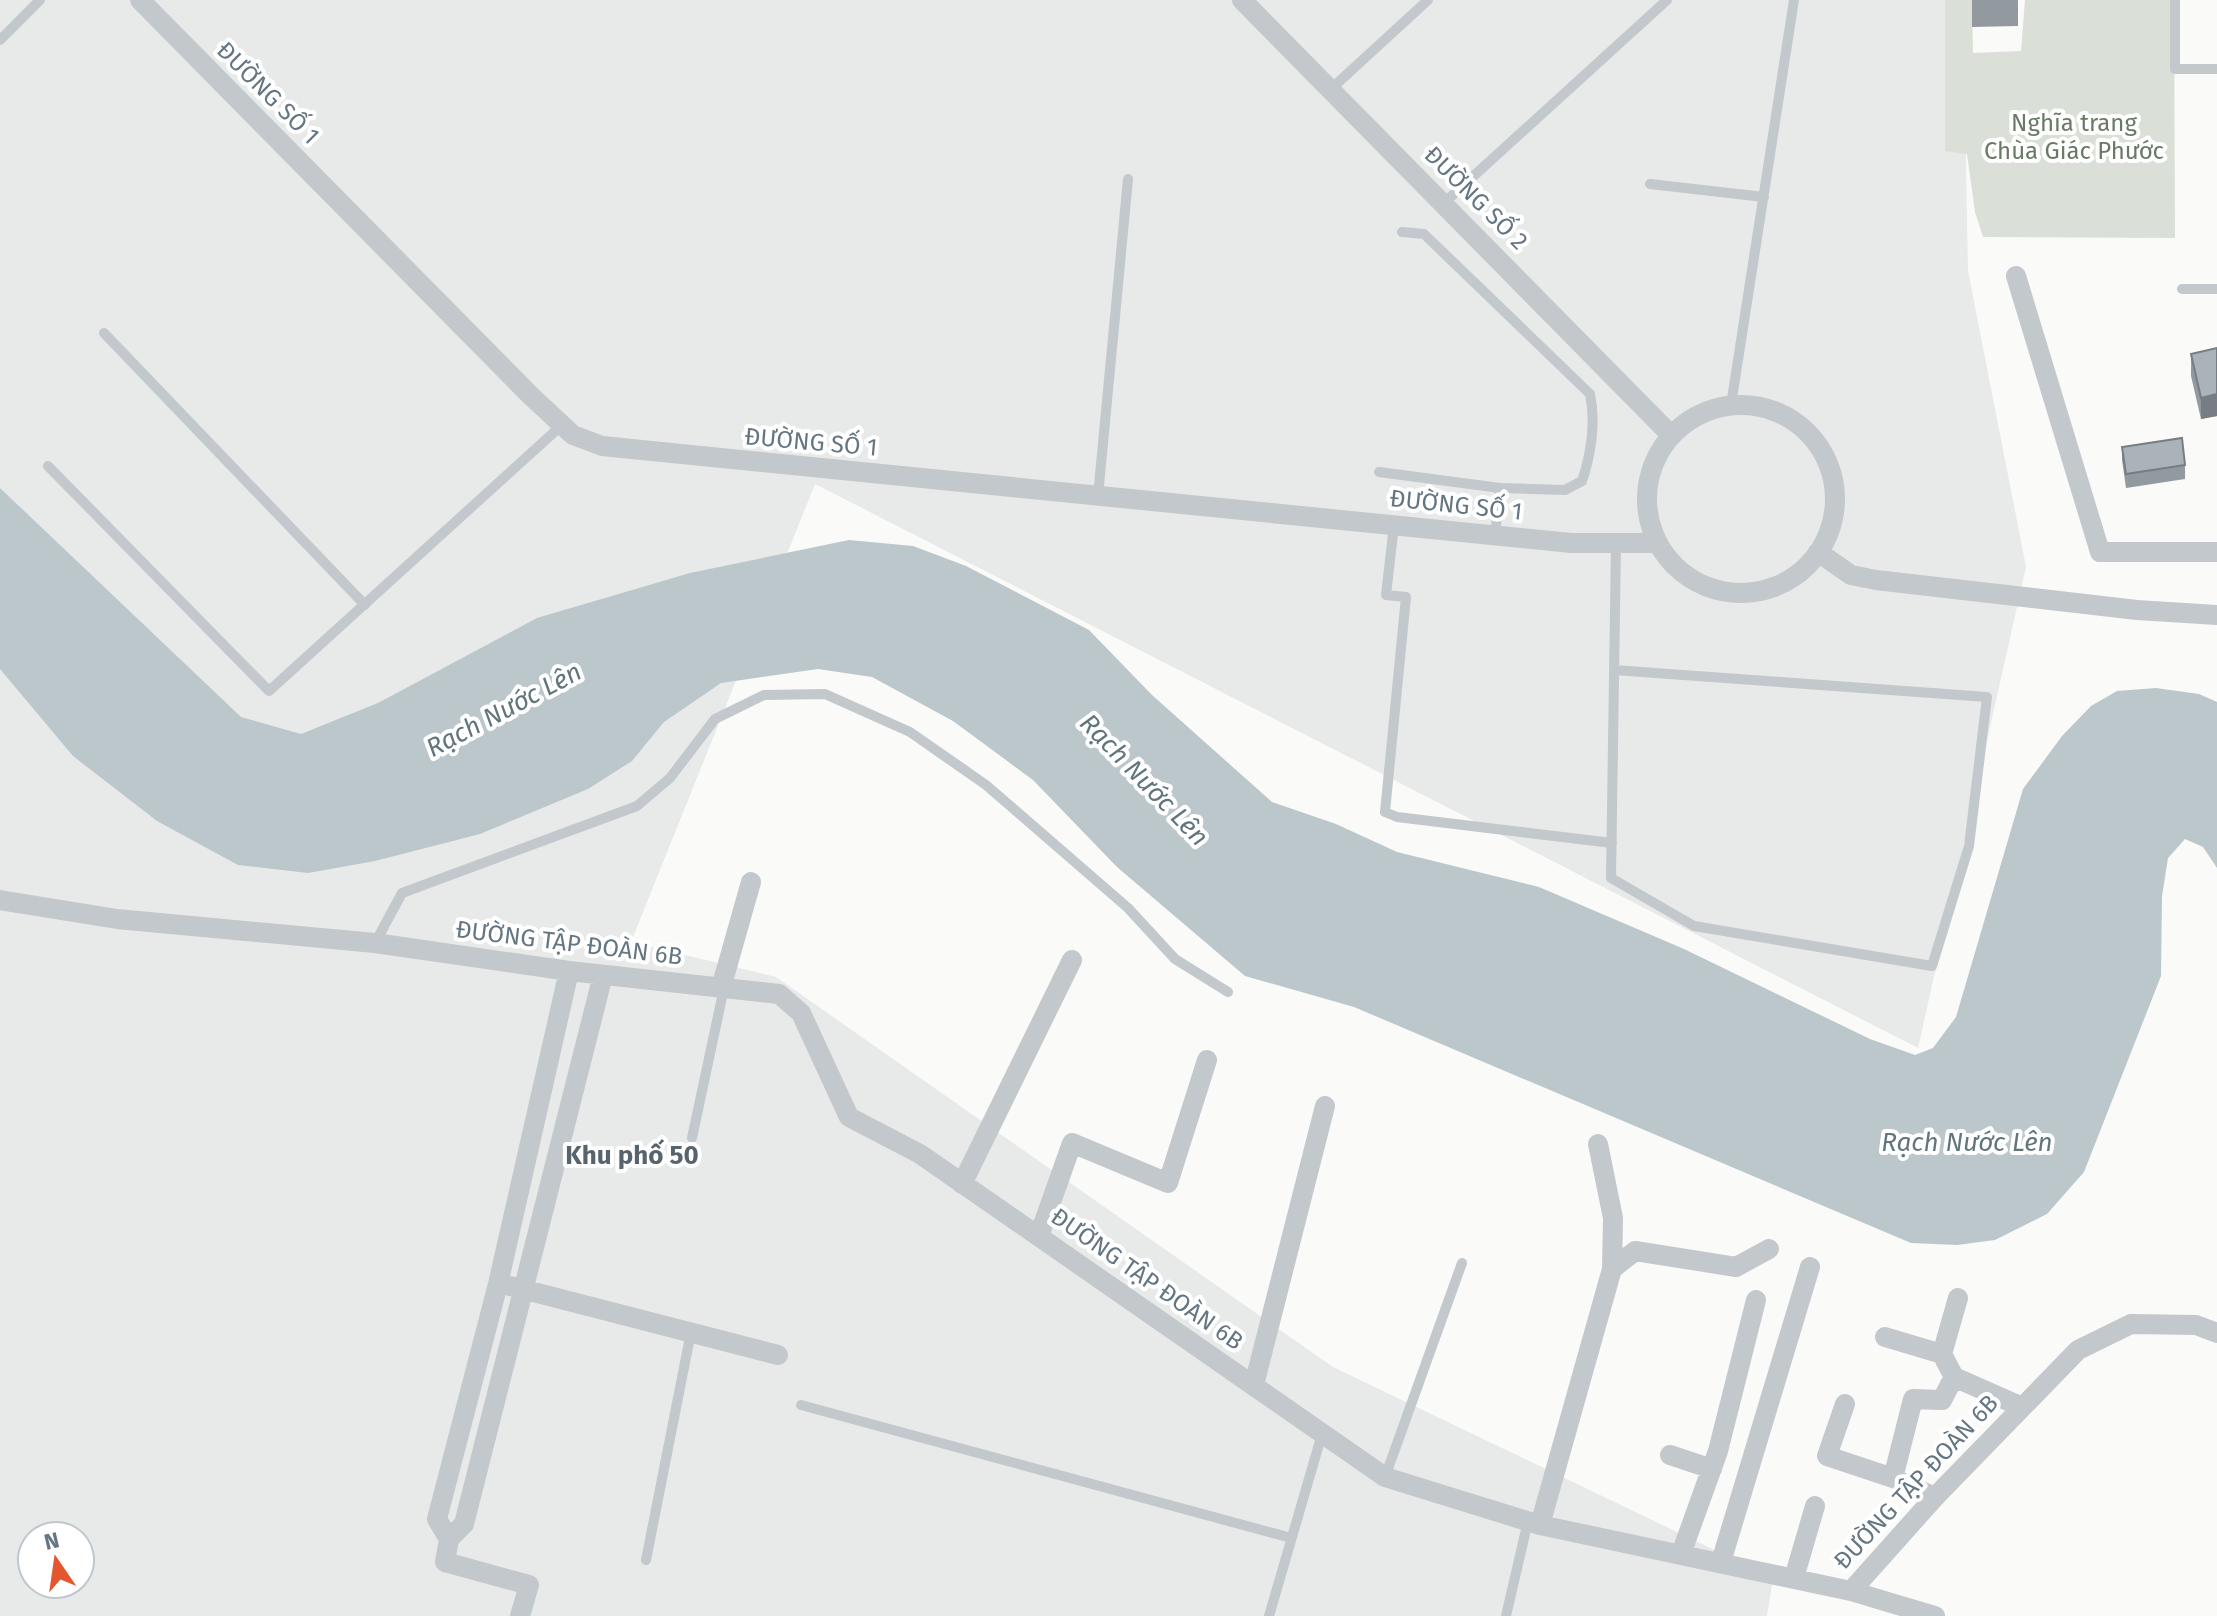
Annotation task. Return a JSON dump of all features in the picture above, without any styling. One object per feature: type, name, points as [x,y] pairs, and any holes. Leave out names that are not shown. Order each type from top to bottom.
[{"type":"street","name":"ĐƯỜNG SỐ 1","points":[[140,0],[562,425],[573,435],[602,446],[1571,543],[1657,543]]},
{"type":"street","name":"ĐƯỜNG SỐ 2","points":[[1242,0],[1671,435]]},
{"type":"street","points":[[2016,276],[2100,552],[2217,552]]},
{"type":"street","points":[[1731,405],[1752,405],[1781,414],[1807,430],[1820,446],[1832,474],[1836,504],[1832,524],[1818,552],[1798,574],[1780,584],[1740,593],[1720,591],[1692,579],[1668,559],[1657,543],[1646,503],[1647,483],[1653,463],[1671,435],[1693,417],[1731,405]]},
{"type":"street","points":[[1818,552],[1851,575],[1876,580],[2137,610],[2217,615]]},
{"type":"street","points":[[722,988],[751,882]]},
{"type":"street","name":"ĐƯỜNG TẬP ĐOÀN 6B","points":[[0,900],[117,919],[375,943],[569,971],[779,994],[801,1013],[849,1117],[920,1154],[1385,1477],[1534,1523],[1851,1591],[1935,1497],[2078,1350],[2131,1324],[2196,1325],[2217,1333]]},
{"type":"street","points":[[962,1184],[1072,960]]},
{"type":"street","points":[[449,1539],[437,1519],[498,1284],[569,971]]},
{"type":"street","points":[[520,1616],[529,1585],[445,1562],[449,1539],[464,1524],[603,975]]},
{"type":"street","points":[[1039,1236],[1072,1143],[1168,1183],[1207,1060]]},
{"type":"street","points":[[1254,1385],[1325,1106]]},
{"type":"street","points":[[1534,1523],[1612,1269],[1613,1218],[1598,1144]]},
{"type":"street","points":[[1612,1269],[1635,1251],[1736,1267],[1769,1249]]},
{"type":"street","points":[[1721,1562],[1810,1267]]},
{"type":"street","points":[[498,1284],[524,1288],[778,1355]]},
{"type":"street","points":[[1958,1298],[1942,1354],[1954,1377],[2022,1407]]},
{"type":"street","points":[[1681,1554],[1712,1469],[1756,1300]]},
{"type":"street","points":[[1885,1337],[1942,1354]]},
{"type":"street","points":[[1893,1478],[1913,1399],[1942,1400],[1954,1377]]},
{"type":"street","points":[[1845,1404],[1827,1456],[1893,1478],[1935,1497]]},
{"type":"street","points":[[1670,1455],[1712,1469]]},
{"type":"street","points":[[1794,1578],[1815,1506]]},
{"type":"street","points":[[1851,1591],[1892,1609],[1935,1616]]},
{"type":"lane","points":[[0,40],[40,0]]},
{"type":"lane","points":[[1331,89],[1428,0]]},
{"type":"lane","points":[[1444,203],[1667,0]]},
{"type":"lane","points":[[1731,405],[1794,0]]},
{"type":"lane","points":[[2175,0],[2175,69],[2217,69]]},
{"type":"lane","points":[[1098,496],[1128,179]]},
{"type":"lane","points":[[1650,184],[1764,197]]},
{"type":"lane","points":[[1379,472],[1500,488],[1565,490],[1582,481],[1588,462],[1593,409],[1590,394],[1424,234],[1402,232]]},
{"type":"lane","points":[[2182,289],[2217,289]]},
{"type":"lane","points":[[104,333],[365,605]]},
{"type":"lane","points":[[48,466],[269,691],[562,425]]},
{"type":"lane","points":[[1495,535],[1500,488]]},
{"type":"lane","points":[[1394,525],[1386,595],[1406,597],[1385,812],[1397,817],[1612,843]]},
{"type":"lane","points":[[1614,670],[1987,697],[1969,846],[1932,966],[1694,926],[1611,878],[1612,843],[1614,670],[1616,543]]},
{"type":"lane","points":[[375,943],[402,893],[637,806],[670,778],[715,719],[764,695],[825,694],[910,732],[986,785],[1128,908],[1175,959],[1228,992]]},
{"type":"lane","points":[[692,1138],[722,988]]},
{"type":"lane","points":[[1385,1477],[1462,1263]]},
{"type":"lane","points":[[646,1560],[691,1332]]},
{"type":"lane","points":[[801,1405],[1291,1538]]},
{"type":"lane","points":[[1269,1616],[1322,1433]]},
{"type":"lane","points":[[1506,1616],[1534,1523]]},
{"type":"shaded area","points":[[0,0],[1963,0],[1968,271],[2026,567],[1918,1048],[815,484],[631,942],[776,977],[1333,1367],[1773,1578],[1767,1616],[0,1616]]},
{"type":"green space","name":"Nghĩa trang Chùa Giác Phước","points":[[1945,0],[1972,0],[1973,53],[2021,51],[2025,0],[2174,0],[2175,238],[1983,237],[1975,212],[1967,154],[1945,151]]},
{"type":"water","name":"Rạch Nước Lên","points":[[0,488],[241,717],[301,734],[378,703],[537,618],[690,573],[849,540],[913,546],[966,566],[1089,630],[1152,695],[1272,802],[1336,824],[1397,852],[1539,887],[1684,949],[1870,1039],[1915,1055],[1933,1048],[1956,1017],[2023,789],[2062,736],[2091,706],[2117,691],[2156,688],[2199,694],[2217,702],[2217,868],[2203,847],[2185,839],[2168,858],[2162,896],[2161,976],[2084,1172],[2047,1214],[1995,1240],[1957,1245],[1911,1243],[1354,1007],[1245,976],[1117,867],[1033,780],[953,721],[872,677],[818,669],[721,683],[664,722],[632,761],[588,789],[480,834],[375,861],[308,873],[238,865],[157,821],[73,756],[0,669]]},
{"type":"building","points":[[2217,348],[2217,394],[2201,398],[2191,354]]},
{"type":"building","points":[[2182,438],[2185,465],[2126,474],[2122,447]]},
{"type":"district","name":"Khu phố 50","points":[[632,1155]]}]
